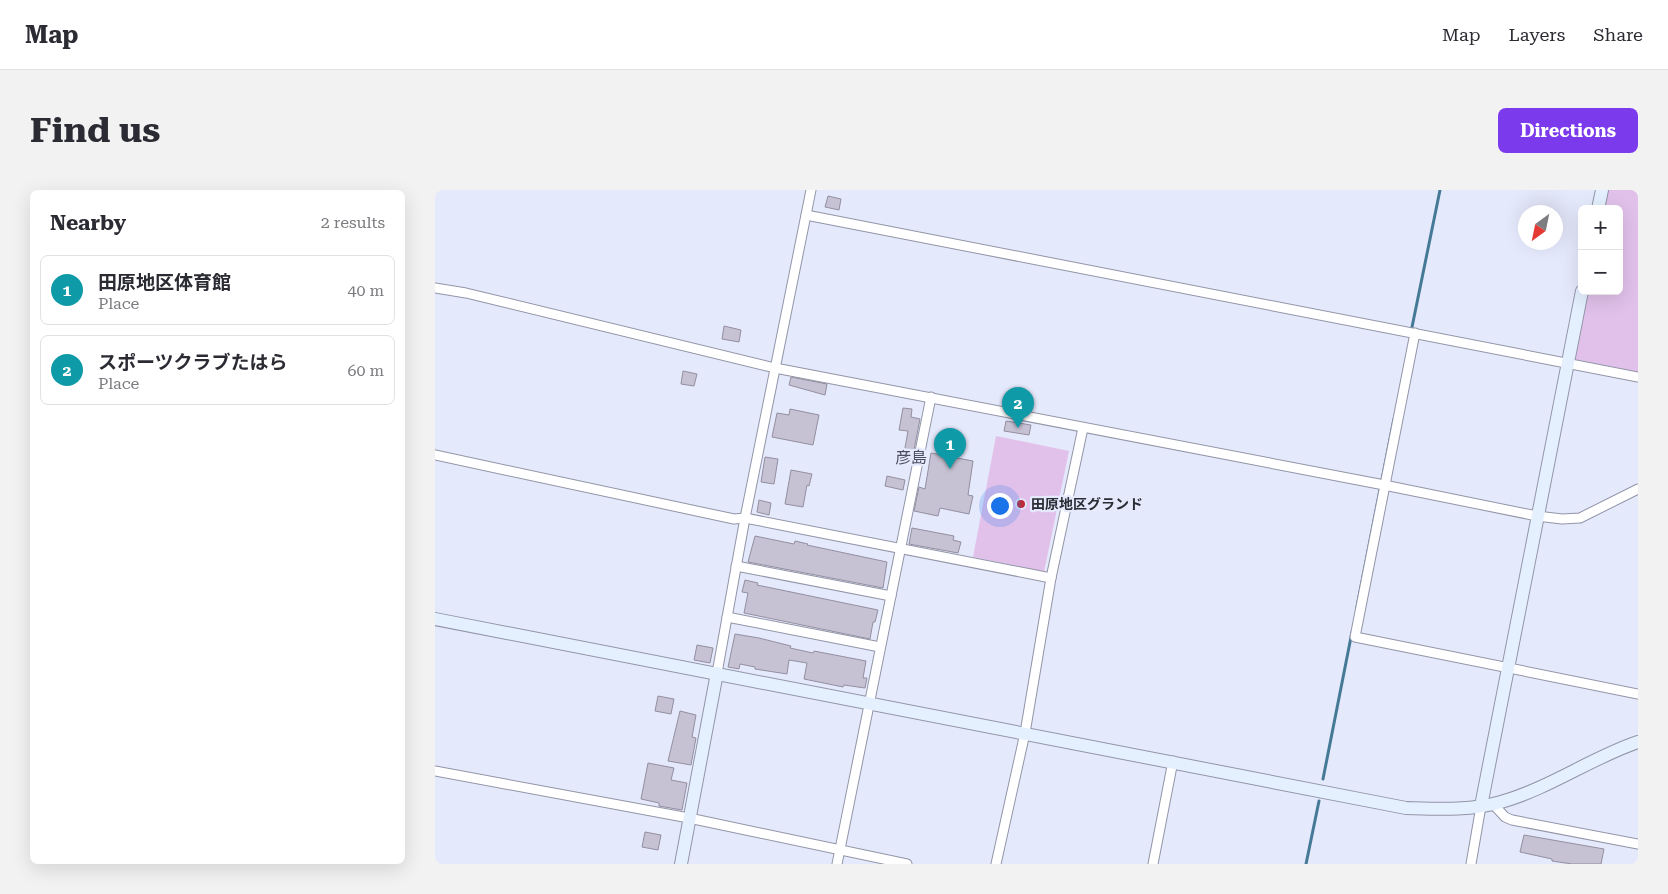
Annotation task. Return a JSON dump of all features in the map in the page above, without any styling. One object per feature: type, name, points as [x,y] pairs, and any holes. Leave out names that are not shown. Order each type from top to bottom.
[{"type":"street","points":[[681,864],[745,518],[811,190]]},
{"type":"street","points":[[1599,205],[1602,190]]},
{"type":"street","points":[[806,214],[1638,377]]},
{"type":"street","points":[[435,288],[465,293],[775,368],[1537,516],[1562,519],[1580,518],[1638,489]]},
{"type":"street","points":[[1471,864],[1487,805],[1508,669],[1581,295]]},
{"type":"street","points":[[1413,332],[1382,485],[1355,637],[1638,694]]},
{"type":"street","points":[[837,864],[931,397]]},
{"type":"street","points":[[997,864],[1025,733],[1051,578],[1083,428]]},
{"type":"street","points":[[435,455],[734,519],[745,518],[1051,578]]},
{"type":"street","points":[[737,566],[891,596]]},
{"type":"street","points":[[727,617],[880,647]]},
{"type":"street","points":[[435,619],[1406,808],[1457,809],[1487,805],[1545,785],[1619,748],[1638,742]]},
{"type":"street","points":[[1153,864],[1173,762]]},
{"type":"street","points":[[435,771],[689,818],[907,864]]},
{"type":"street","points":[[1487,805],[1512,820],[1638,844]]},
{"type":"shaded area","points":[[1607,190],[1638,190],[1638,373],[1574,360],[1586,295],[1623,295],[1623,205],[1604,205]]},
{"type":"shaded area","name":"田原地区グランド","points":[[996,436],[1069,451],[1044,572],[973,557]]},
{"type":"building","points":[[828,196],[841,199],[839,210],[825,207]]},
{"type":"building","points":[[724,326],[741,330],[739,342],[722,339]]},
{"type":"building","points":[[683,371],[697,374],[694,386],[681,384]]},
{"type":"building","points":[[791,377],[827,384],[825,395],[789,385]]},
{"type":"building","points":[[903,408],[912,409],[911,417],[920,419],[912,460],[903,459],[908,431],[899,430]]},
{"type":"building","points":[[790,409],[819,415],[813,445],[772,437],[777,413],[789,415]]},
{"type":"building","points":[[1006,421],[1031,425],[1029,435],[1004,431]]},
{"type":"building","points":[[931,453],[973,461],[968,495],[973,496],[969,514],[940,508],[938,516],[914,511],[919,487],[925,489]]},
{"type":"building","points":[[765,457],[778,459],[774,484],[761,482]]},
{"type":"building","points":[[791,470],[812,474],[809,486],[807,485],[803,507],[785,504]]},
{"type":"building","points":[[887,476],[905,480],[903,490],[885,486]]},
{"type":"building","points":[[759,500],[771,503],[769,515],[757,512]]},
{"type":"building","points":[[912,528],[954,536],[953,540],[961,542],[958,553],[909,544]]},
{"type":"building","points":[[755,536],[794,544],[795,541],[887,562],[883,588],[748,562]]},
{"type":"building","points":[[745,580],[758,583],[757,585],[878,610],[875,622],[873,622],[870,639],[744,613],[748,593],[742,592]]},
{"type":"building","points":[[735,634],[759,638],[813,653],[814,651],[866,661],[863,678],[867,678],[865,688],[844,685],[843,687],[804,679],[807,663],[789,660],[787,674],[755,669],[755,667],[740,664],[739,669],[728,667]]},
{"type":"building","points":[[697,645],[713,648],[710,663],[694,660]]},
{"type":"building","points":[[658,696],[674,699],[671,714],[655,711]]},
{"type":"building","points":[[680,711],[696,715],[692,737],[696,738],[691,765],[668,761]]},
{"type":"building","points":[[648,763],[674,768],[671,780],[687,783],[682,810],[659,806],[659,803],[641,799]]},
{"type":"building","points":[[645,832],[661,835],[658,850],[642,847]]},
{"type":"building","points":[[1524,835],[1604,849],[1601,864],[1572,864],[1552,861],[1552,859],[1520,852]]},
{"type":"waterway","points":[[1411,332],[1440,190]]},
{"type":"waterway","points":[[1357,607],[1394,419]]},
{"type":"waterway","points":[[1323,779],[1352,632]]},
{"type":"waterway","points":[[1306,864],[1319,801]]},
{"type":"place","name":"スポーツクラブたはら","points":[[1018,428]]},
{"type":"place","name":"田原地区体育館","points":[[950,469]]},
{"type":"place","name":"田原地区グランド","points":[[1021,504]]},
{"type":"district","name":"彦島","points":[[911,457]]}]
